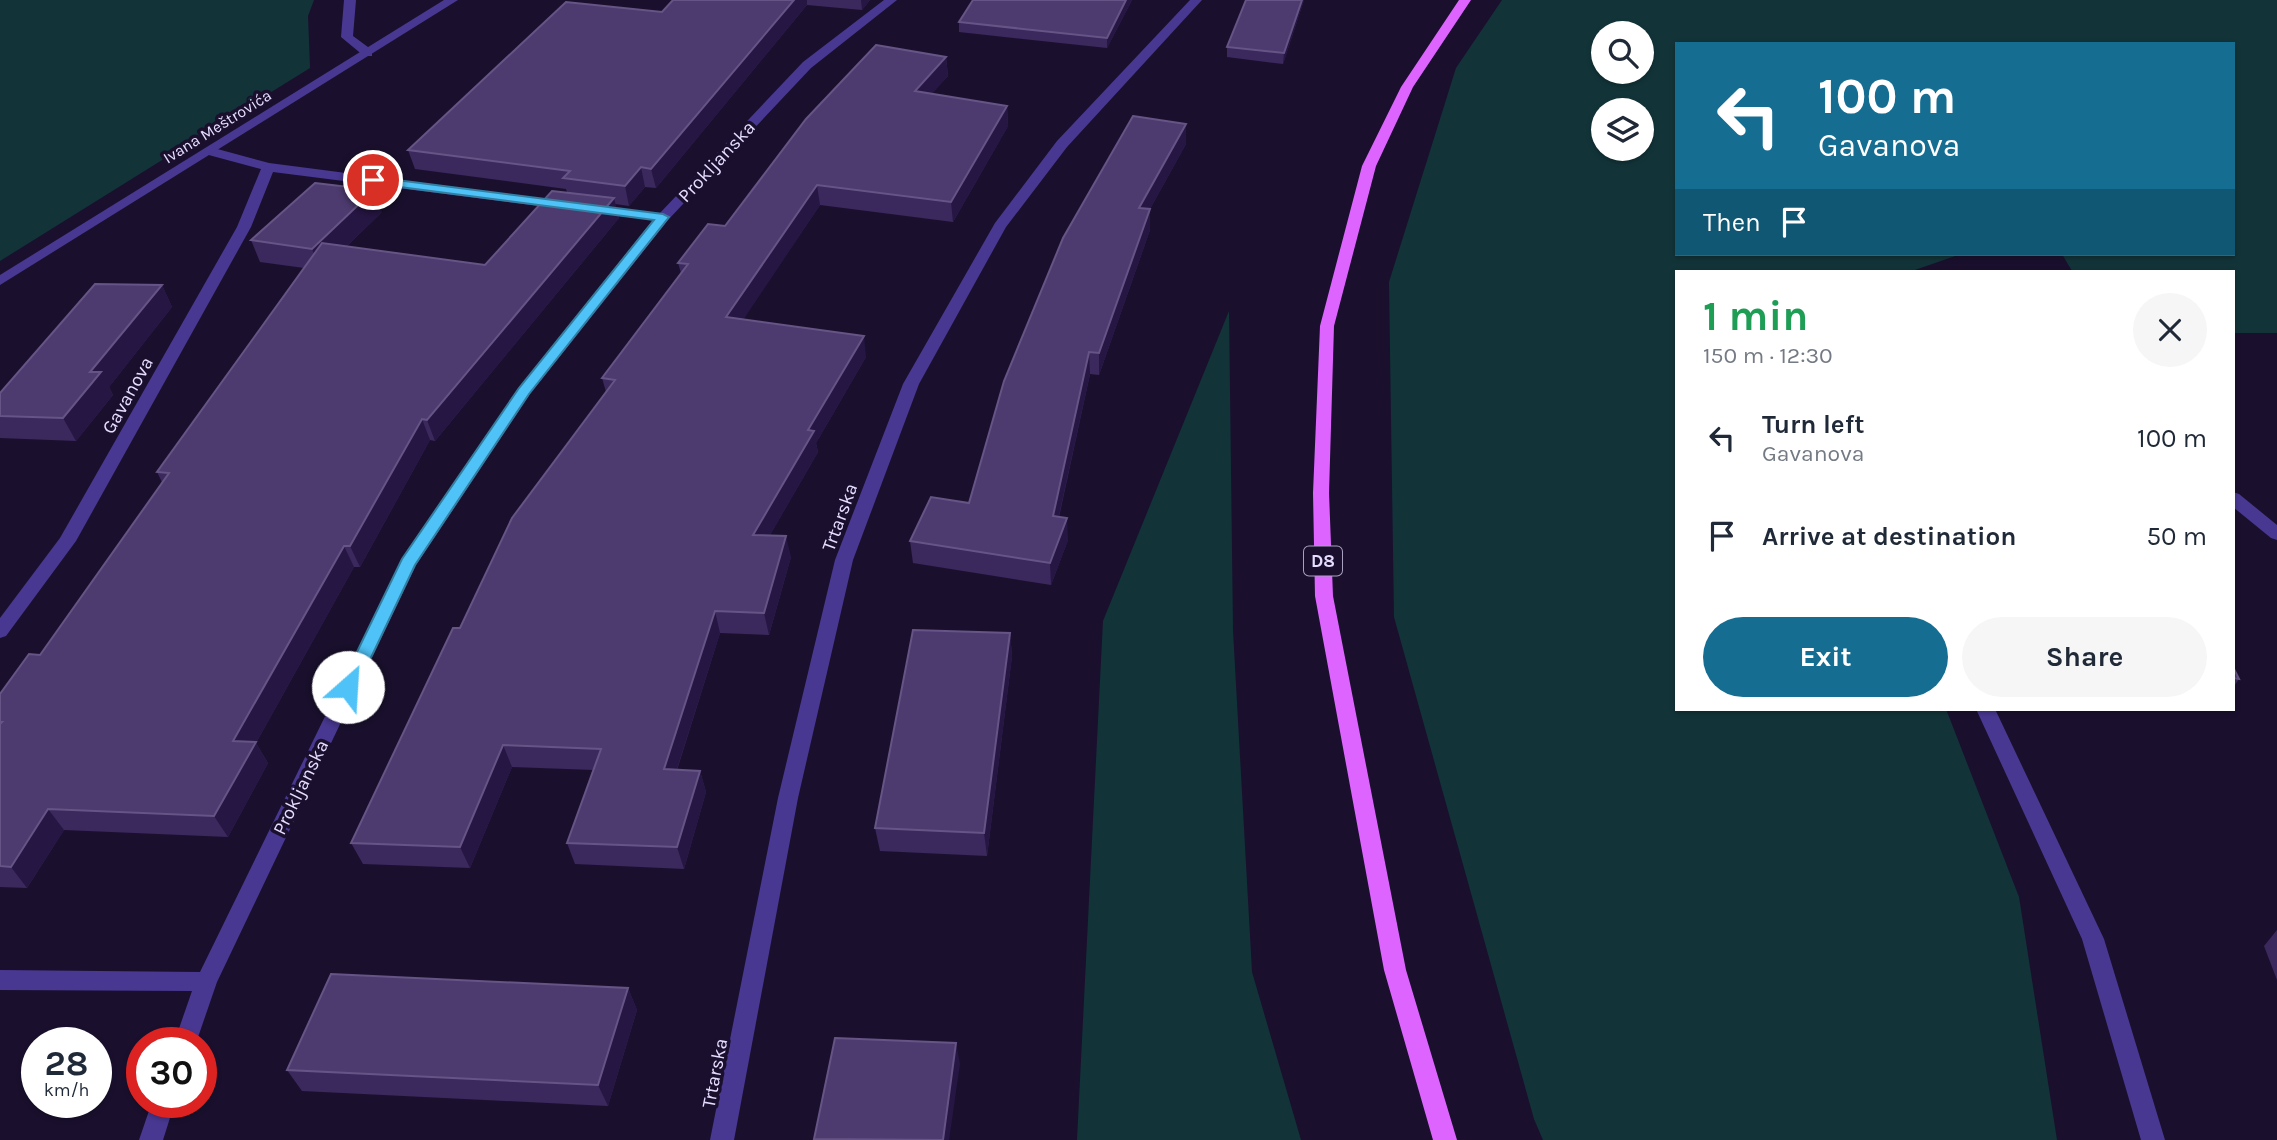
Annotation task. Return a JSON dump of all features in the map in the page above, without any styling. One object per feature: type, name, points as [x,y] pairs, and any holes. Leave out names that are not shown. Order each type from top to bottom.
[{"type":"main road","name":"D8","points":[[1445,1140],[1392,956],[1324,596],[1321,494],[1327,326],[1368,166],[1407,87],[1465,0]]},
{"type":"street","points":[[350,0],[346,37],[368,53]]},
{"type":"street","name":"Ivana Meštrovića","points":[[0,281],[452,0]]},
{"type":"street","name":"Prokljanska","points":[[191,1027],[206,982],[408,563],[524,391],[663,217],[807,65],[891,0]]},
{"type":"street","name":"Trtarska","points":[[722,1140],[788,798],[845,561],[911,384],[1000,226],[1062,144],[1196,0]]},
{"type":"street","points":[[210,151],[268,167],[663,217]]},
{"type":"street","name":"Gavanova","points":[[0,631],[67,541],[244,227],[268,167]]},
{"type":"street","points":[[2235,500],[2277,534]]},
{"type":"street","points":[[1987,711],[2093,939],[2153,1140]]},
{"type":"street","points":[[0,980],[206,982]]},
{"type":"street","points":[[151,1140],[159,1118]]},
{"type":"green space","points":[[0,0],[314,0],[308,16],[310,68],[0,261]]},
{"type":"green space","points":[[1502,0],[2277,0],[2277,333],[2235,333],[2235,270],[2071,270],[2063,256],[2235,256],[2235,42],[1675,42],[1675,256],[1955,256],[1915,270],[1675,270],[1675,711],[1947,711],[2019,897],[2057,1140],[1543,1140],[1534,1119],[1394,617],[1389,282],[1456,68]]},
{"type":"green space","points":[[1229,311],[1233,631],[1252,972],[1301,1140],[1077,1140],[1103,621]]},
{"type":"building","points":[[673,0],[794,0],[651,169],[641,167],[625,186],[563,178],[570,171],[408,150],[566,2],[662,12]]},
{"type":"building","points":[[973,0],[1126,0],[1107,38],[959,22]]},
{"type":"building","points":[[1246,0],[1302,0],[1284,53],[1227,47]]},
{"type":"building","points":[[876,45],[946,57],[915,91],[1007,106],[951,202],[817,185],[726,317],[864,336],[808,430],[814,431],[753,535],[786,536],[764,613],[715,611],[664,769],[700,771],[677,847],[567,843],[601,749],[503,745],[460,847],[351,843],[453,628],[460,628],[512,518],[615,380],[602,378],[688,264],[678,263],[708,224],[725,226],[806,119]]},
{"type":"building","points":[[1133,116],[1186,124],[1139,208],[1150,209],[1099,353],[1089,352],[1053,516],[1067,518],[1050,563],[910,541],[931,497],[969,503],[1004,381],[1063,238]]},
{"type":"building","points":[[315,183],[374,190],[312,249],[251,240]]},
{"type":"building","points":[[552,191],[614,198],[427,420],[422,419],[350,546],[344,546],[233,741],[256,742],[214,816],[48,809],[11,867],[0,866],[0,694],[29,654],[40,655],[169,473],[157,472],[322,243],[485,265]]},
{"type":"building","points":[[95,284],[162,285],[90,372],[101,372],[63,418],[0,416],[0,393]]},
{"type":"building","points":[[913,630],[1010,633],[984,833],[875,828]]},
{"type":"building","points":[[331,974],[628,988],[598,1085],[287,1070]]},
{"type":"building","points":[[835,1038],[956,1043],[943,1140],[814,1139]]},
{"type":"route","points":[[348,687],[408,563],[524,391],[663,217],[373,180]]}]
